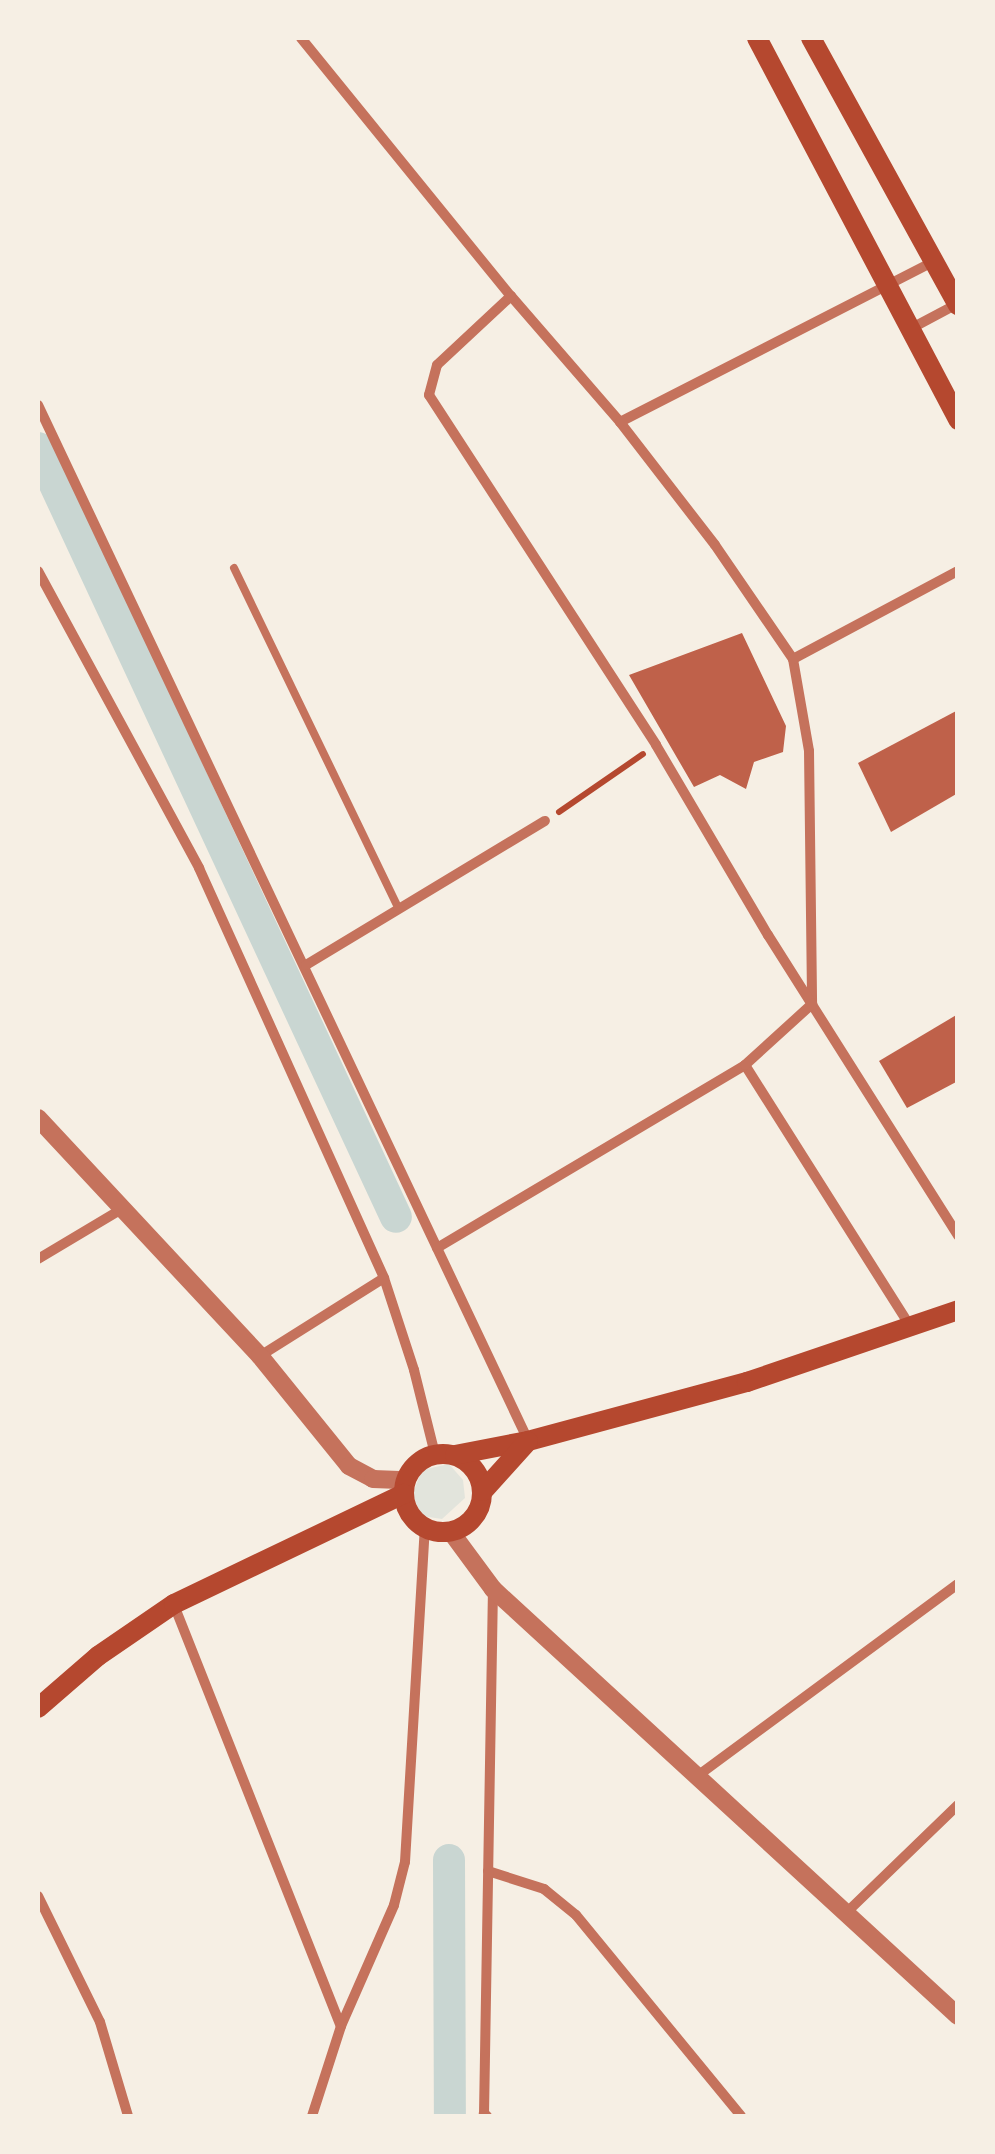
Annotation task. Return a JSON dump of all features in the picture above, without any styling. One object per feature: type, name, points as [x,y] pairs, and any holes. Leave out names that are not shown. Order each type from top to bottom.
[{"type":"main road","points":[[757,38],[958,420]]},
{"type":"main road","points":[[811,38],[957,304]]},
{"type":"main road","points":[[528,1441],[483,1491],[474,1517],[452,1532],[425,1528],[414,1519],[405,1487],[412,1468],[445,1454],[528,1441],[747,1382],[958,1310]]},
{"type":"main road","points":[[445,1454],[472,1466],[483,1491]]},
{"type":"main road","points":[[38,1708],[98,1656],[174,1604],[405,1487]]},
{"type":"street","points":[[302,38],[510,296],[620,422],[715,545],[793,659],[809,752],[812,1004],[746,1065],[436,1248]]},
{"type":"street","points":[[620,422],[933,262]]},
{"type":"street","points":[[510,296],[437,364],[429,395],[656,745],[958,1236]]},
{"type":"street","points":[[909,329],[957,304]]},
{"type":"street","points":[[38,405],[528,1441]]},
{"type":"street","points":[[38,571],[199,868],[384,1278],[445,1454]]},
{"type":"street","points":[[793,659],[958,571]]},
{"type":"street","points":[[306,966],[545,821]]},
{"type":"street","points":[[746,1065],[911,1328]]},
{"type":"street","points":[[38,1118],[260,1356],[349,1466],[373,1479],[405,1487]]},
{"type":"street","points":[[38,1259],[122,1209]]},
{"type":"street","points":[[260,1356],[384,1278]]},
{"type":"street","points":[[312,2116],[341,2026],[394,1905],[405,1862],[425,1528]]},
{"type":"street","points":[[452,1532],[492,1590],[958,2016]]},
{"type":"street","points":[[695,1778],[958,1584]]},
{"type":"street","points":[[485,2116],[492,1590]]},
{"type":"street","points":[[174,1604],[341,2026]]},
{"type":"street","points":[[845,1914],[958,1806]]},
{"type":"street","points":[[488,1872],[544,1889],[576,1915],[741,2116]]},
{"type":"street","points":[[38,1896],[100,2022],[128,2116]]},
{"type":"lane","points":[[234,568],[398,908]]},
{"type":"path","points":[[545,821],[656,745]]},
{"type":"shaded area","points":[[449,1464],[463,1480],[465,1498],[442,1519],[422,1516],[412,1495],[422,1470]]},
{"type":"building","points":[[742,633],[786,726],[783,752],[754,762],[746,789],[720,775],[694,787],[629,675]]},
{"type":"building","points":[[958,710],[958,793],[891,832],[858,763]]},
{"type":"building","points":[[958,1014],[958,1081],[907,1108],[879,1061]]},
{"type":"waterway","points":[[38,448],[396,1217]]},
{"type":"waterway","points":[[449,1860],[450,2116]]}]
